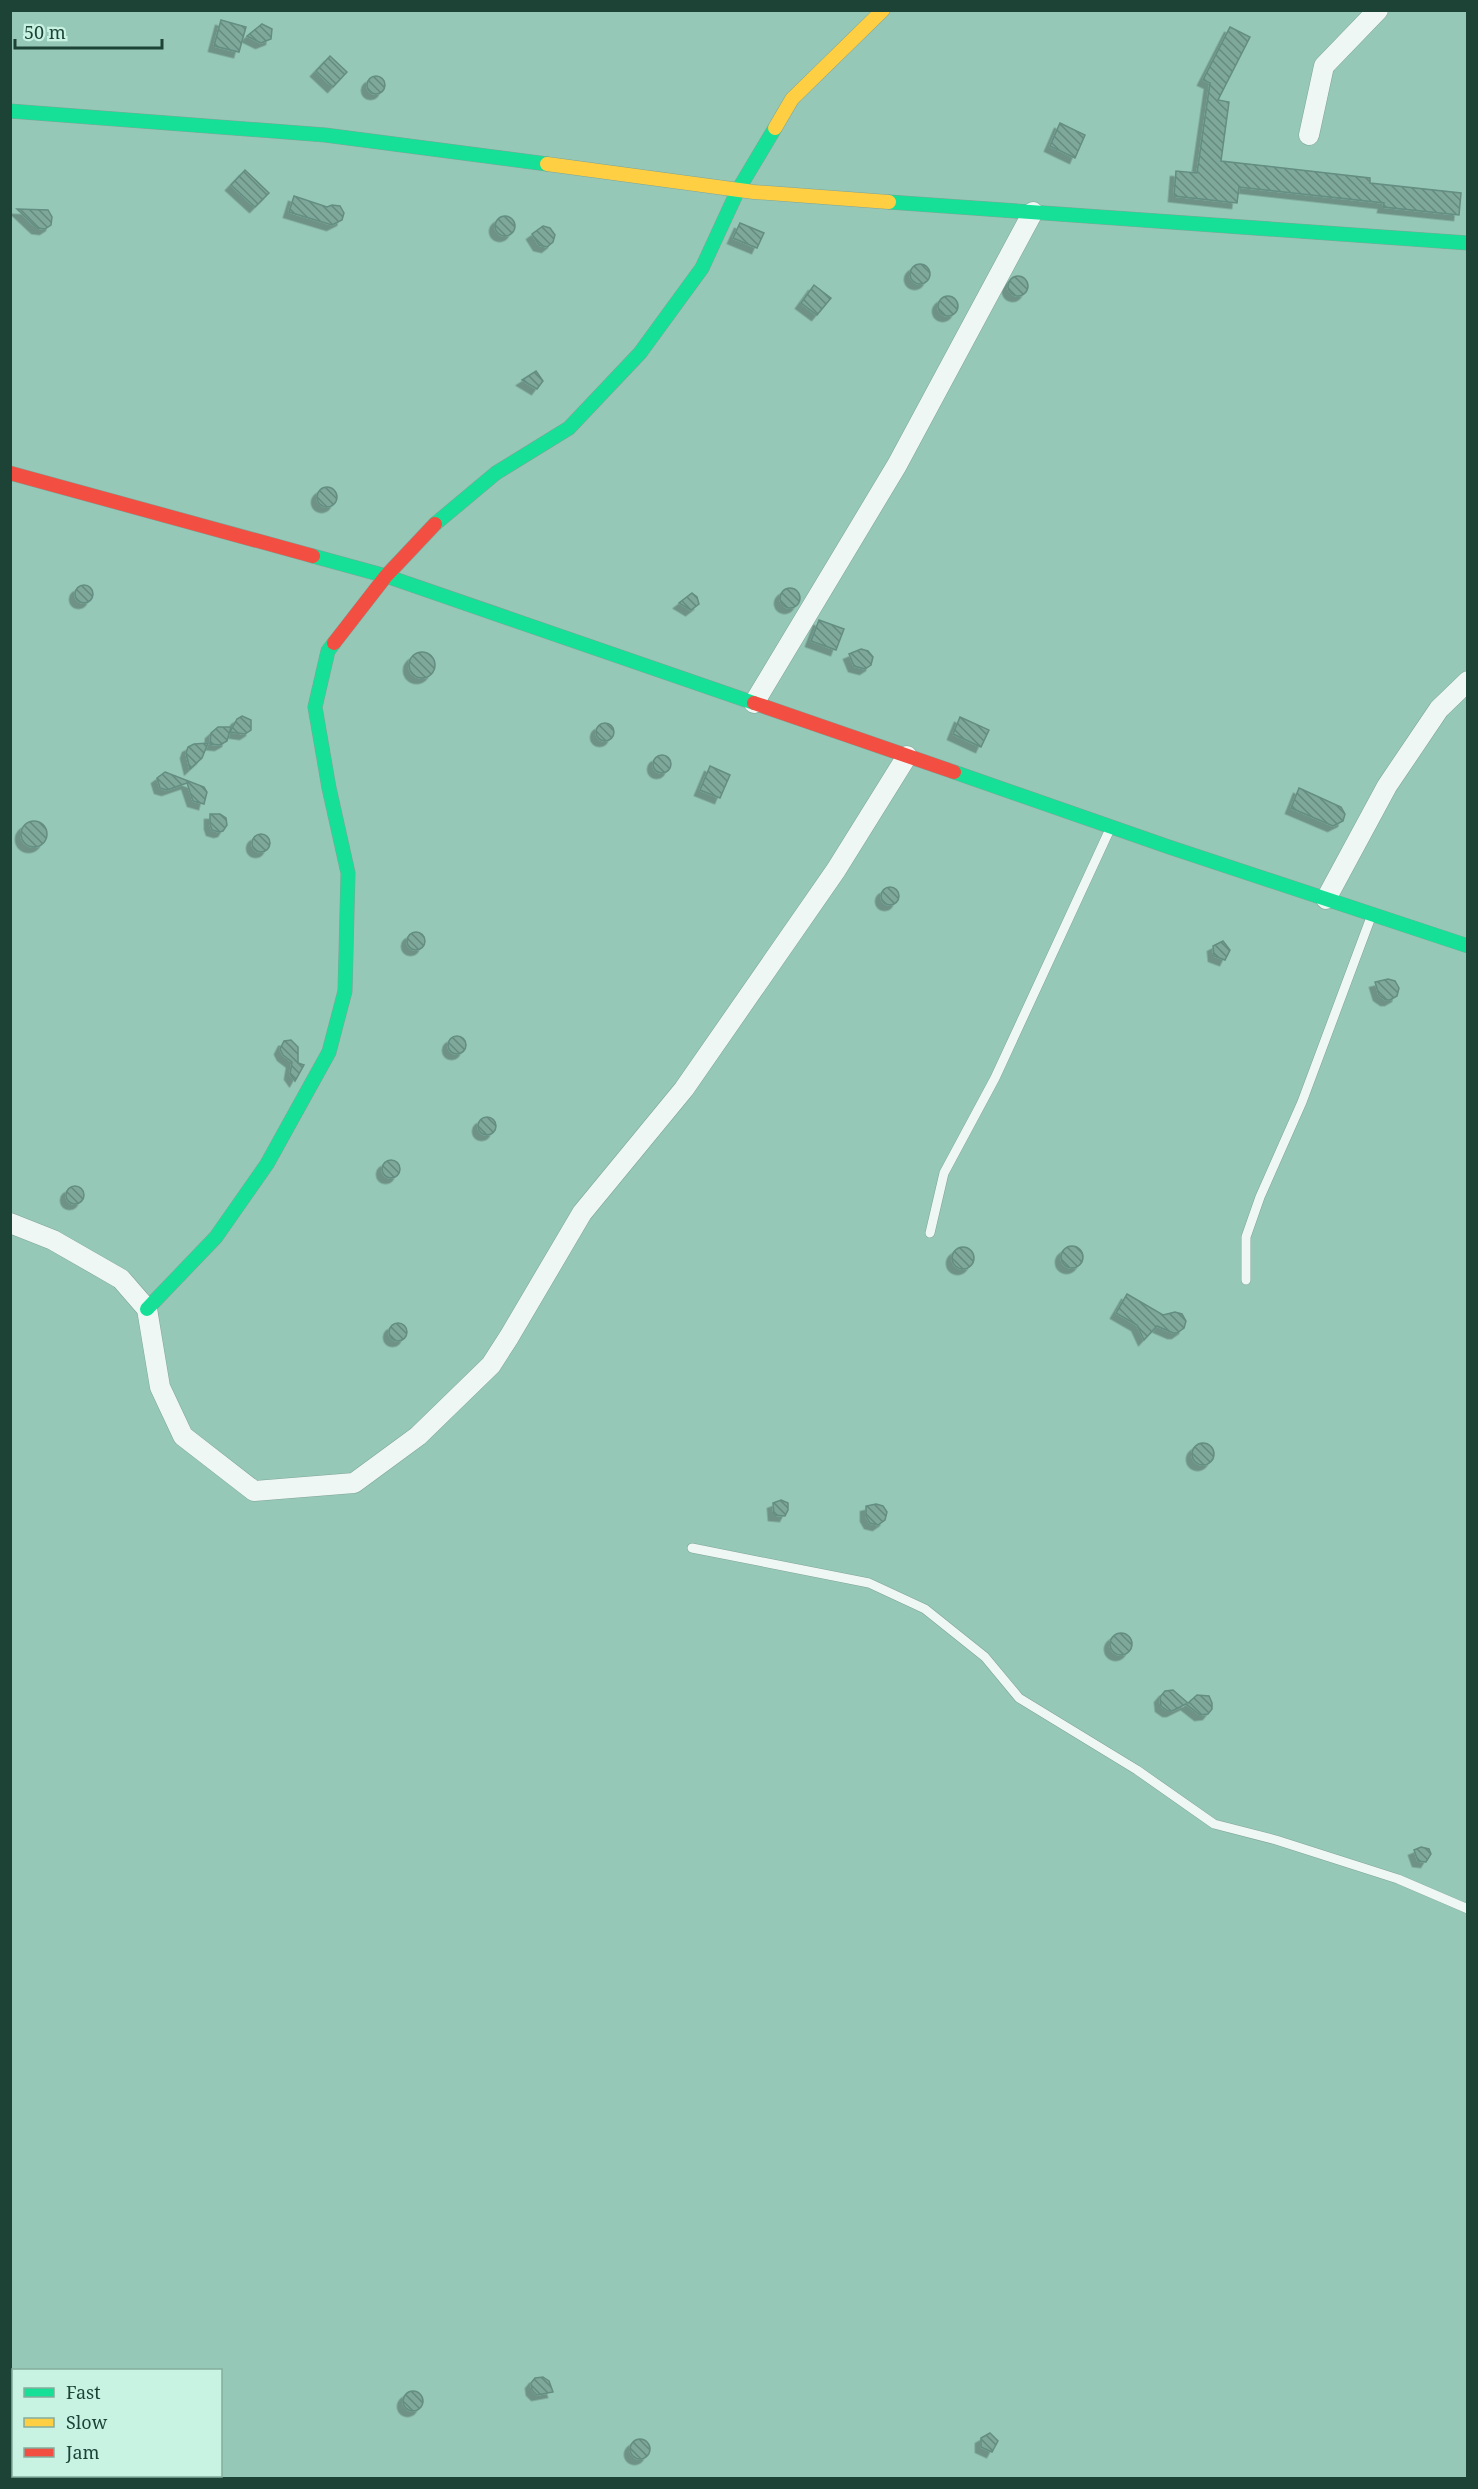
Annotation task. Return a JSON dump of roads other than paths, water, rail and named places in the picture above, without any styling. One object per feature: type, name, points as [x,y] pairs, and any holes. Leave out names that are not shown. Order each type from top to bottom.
[{"type":"street","points":[[147,1309],[216,1237],[267,1164],[328,1052],[345,991],[348,873],[329,788],[315,707],[328,651],[386,576],[435,524],[496,473],[569,428],[640,353],[702,268],[738,190],[792,99],[883,10]]},
{"type":"street","points":[[1309,135],[1324,66],[1378,10]]},
{"type":"street","points":[[10,111],[324,135],[738,190],[1467,243]]},
{"type":"street","points":[[754,703],[897,465],[1033,213]]},
{"type":"street","points":[[10,473],[386,576],[1111,827],[1467,946]]},
{"type":"street","points":[[1326,899],[1386,786],[1439,709],[1467,681]]},
{"type":"street","points":[[10,1223],[53,1240],[121,1280],[147,1309],[160,1386],[183,1436],[254,1491],[354,1483],[418,1436],[491,1365],[582,1212],[684,1089],[836,870],[907,756]]},
{"type":"lane","points":[[930,1233],[944,1173],[995,1078],[1111,827]]},
{"type":"lane","points":[[1246,1280],[1246,1237],[1249,1227],[1302,1102],[1372,914]]},
{"type":"lane","points":[[692,1548],[869,1583],[925,1609],[985,1657],[1019,1698],[1137,1770],[1214,1824],[1276,1840],[1398,1879],[1467,1909]]}]
